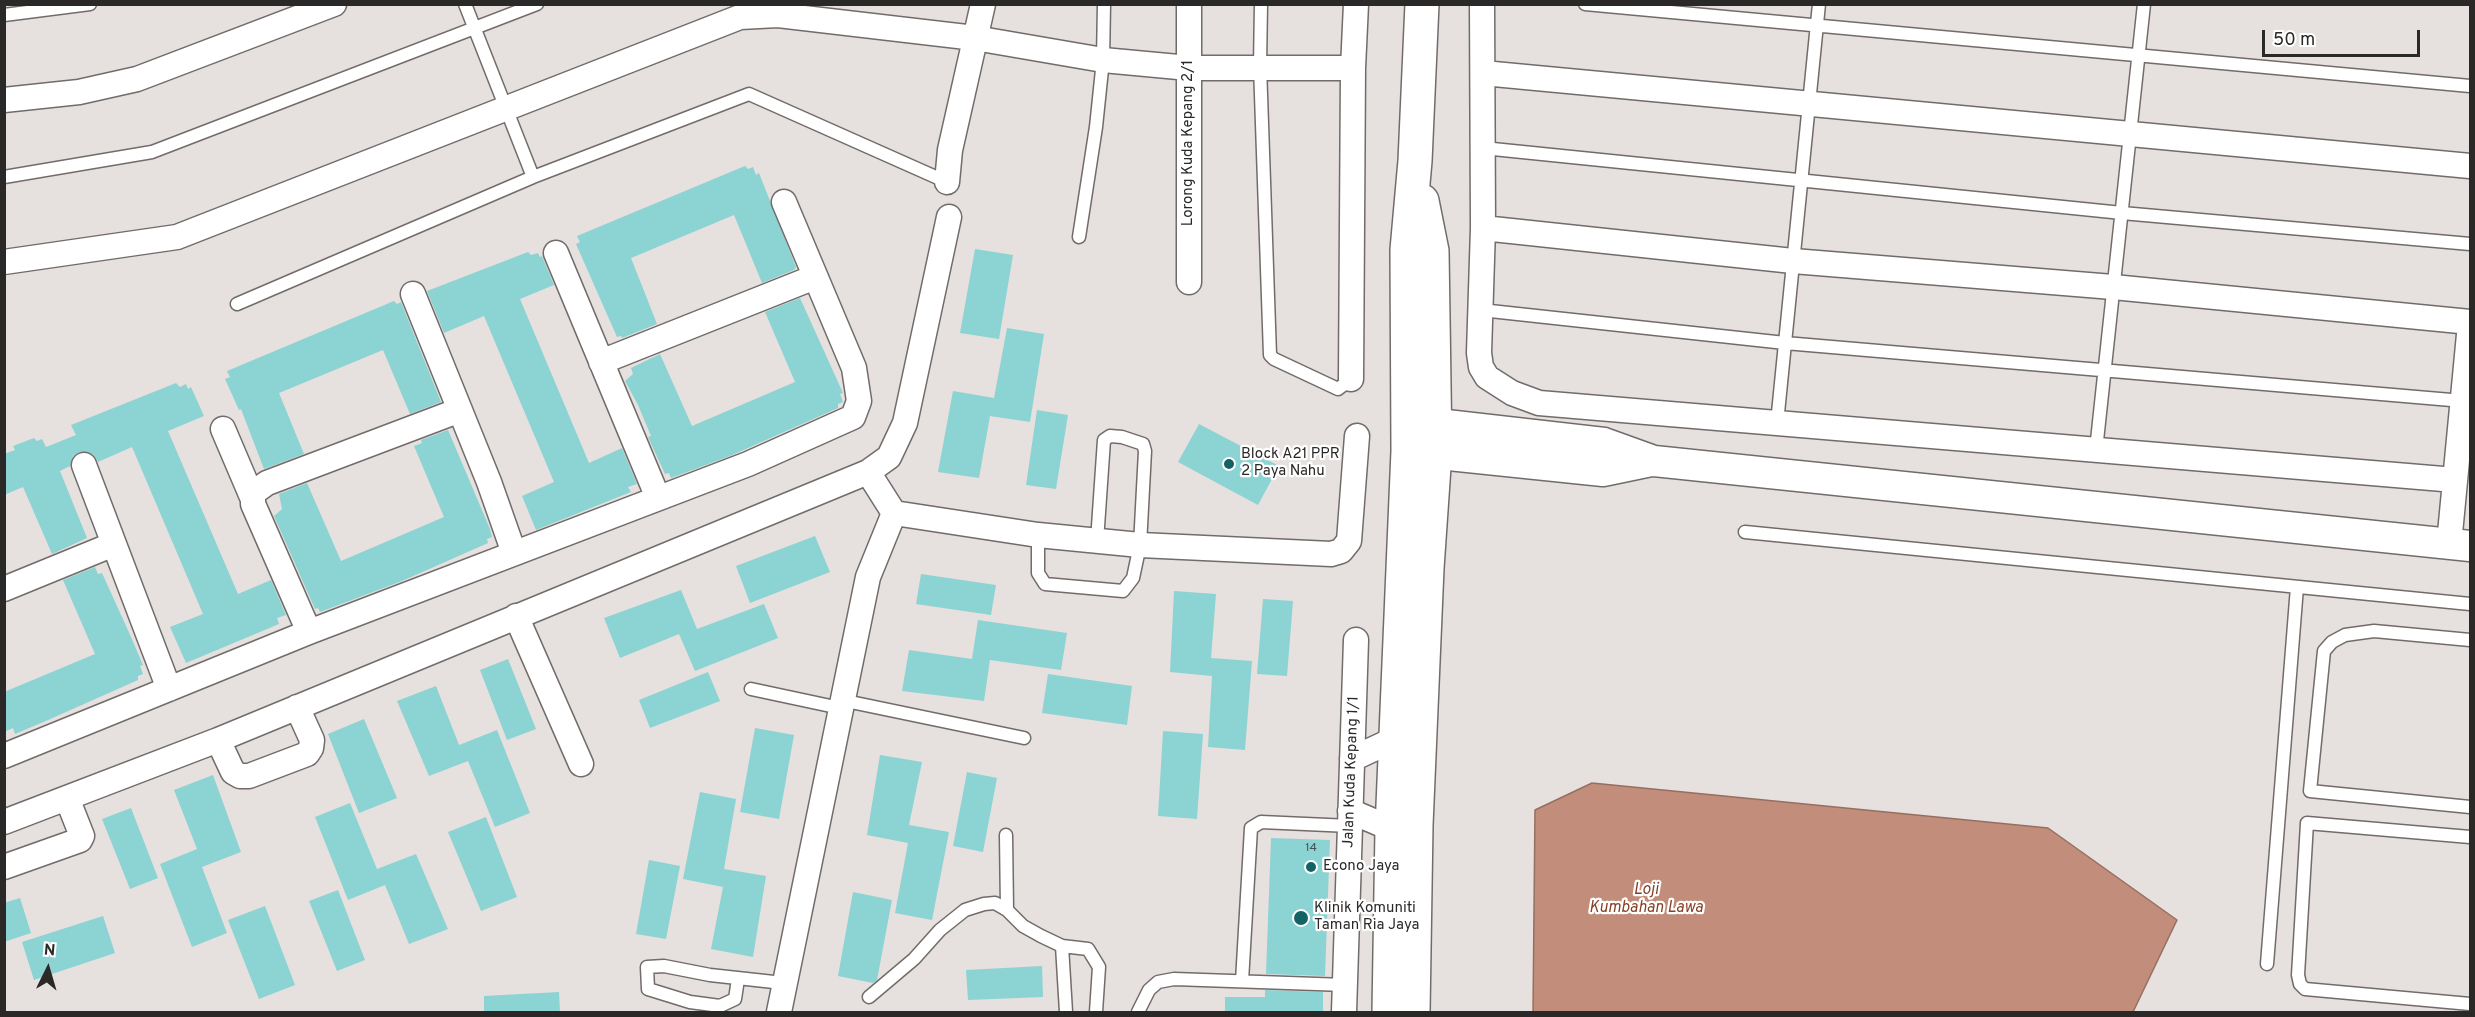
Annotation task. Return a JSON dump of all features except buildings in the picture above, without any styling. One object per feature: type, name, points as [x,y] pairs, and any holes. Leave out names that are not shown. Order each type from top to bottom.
[{"type":"main road","points":[[1389,1012],[1395,739],[1421,436],[1432,252],[1414,161],[1422,4]]},
{"type":"main road","points":[[1413,1012],[1416,825],[1427,568],[1421,436]]},
{"type":"street","points":[[4,100],[79,92],[137,79],[334,4]]},
{"type":"street","points":[[947,182],[950,150],[983,4]]},
{"type":"street","name":"Lorong Kuda Kepang 2/1","points":[[1189,4],[1189,282]]},
{"type":"street","points":[[1351,379],[1353,68],[1356,4]]},
{"type":"street","points":[[1482,4],[1484,228],[1481,367],[1494,383],[1526,399],[1777,423],[2455,480]]},
{"type":"street","points":[[4,262],[177,237],[740,17],[778,15],[975,38],[1103,60],[1189,68],[1260,66],[1353,68]]},
{"type":"street","points":[[1483,74],[2470,166]]},
{"type":"street","points":[[4,756],[309,632],[748,464],[853,417],[860,401],[854,368],[784,202]]},
{"type":"street","points":[[4,822],[218,740],[868,472],[889,457],[904,423],[949,217]]},
{"type":"street","points":[[1421,436],[1604,443],[1654,461],[2460,545],[2455,480],[2470,323],[2113,287],[1793,261],[1484,228]]},
{"type":"street","points":[[556,253],[658,498]]},
{"type":"street","points":[[601,362],[815,277]]},
{"type":"street","points":[[413,294],[492,488],[514,553]]},
{"type":"street","points":[[252,497],[267,483],[460,410]]},
{"type":"street","points":[[223,429],[309,632]]},
{"type":"street","points":[[868,472],[894,513],[1038,535],[1097,541],[1331,554],[1341,551],[1349,541],[1357,436]]},
{"type":"street","points":[[84,465],[169,689]]},
{"type":"street","points":[[779,1012],[783,982],[868,577],[894,513]]},
{"type":"street","points":[[4,589],[114,544]]},
{"type":"street","points":[[516,616],[581,764]]},
{"type":"street","name":"Jalan Kuda Kepang 1/1","points":[[1344,1012],[1356,640]]},
{"type":"street","points":[[218,740],[233,772],[240,776],[249,776],[307,754],[312,748],[312,740],[297,707]]},
{"type":"street","points":[[1352,759],[1395,739]]},
{"type":"street","points":[[4,867],[80,840],[82,836],[68,798]]},
{"type":"street","points":[[1350,818],[1392,830]]},
{"type":"lane","points":[[4,15],[90,4]]},
{"type":"lane","points":[[465,4],[533,177]]},
{"type":"lane","points":[[4,177],[152,152],[537,4]]},
{"type":"lane","points":[[1079,237],[1096,127],[1103,60],[1104,4]]},
{"type":"lane","points":[[1261,4],[1260,66],[1270,355],[1338,389],[1351,379]]},
{"type":"lane","points":[[1585,4],[2470,86]]},
{"type":"lane","points":[[1777,423],[1819,4]]},
{"type":"lane","points":[[2096,450],[2144,4]]},
{"type":"lane","points":[[237,304],[533,177],[749,94],[947,182]]},
{"type":"lane","points":[[1483,148],[2122,213],[2470,244]]},
{"type":"lane","points":[[1481,310],[1785,343],[2463,401]]},
{"type":"lane","points":[[1038,535],[1038,573],[1045,584],[1123,591],[1133,578],[1140,545],[1145,451],[1143,444],[1110,436],[1104,440],[1097,541]]},
{"type":"lane","points":[[1745,532],[2470,604]]},
{"type":"lane","points":[[2267,964],[2297,587]]},
{"type":"lane","points":[[2470,640],[2373,631],[2346,635],[2332,642],[2324,651],[2310,791],[2470,807]]},
{"type":"lane","points":[[751,689],[1024,738]]},
{"type":"lane","points":[[1242,981],[1251,828],[1261,822],[1350,818]]},
{"type":"lane","points":[[2470,837],[2307,823],[2298,975],[2300,984],[2305,988],[2470,1004]]},
{"type":"lane","points":[[1006,835],[1006,910]]},
{"type":"lane","points":[[869,997],[965,910],[995,903],[1023,926],[1062,946],[1088,949],[1099,967],[1096,1012]]},
{"type":"lane","points":[[1062,946],[1066,1012]]},
{"type":"lane","points":[[738,979],[735,999],[720,1006],[690,1002],[648,989],[647,967],[664,966],[738,979],[783,982]]},
{"type":"lane","points":[[1138,1012],[1149,990],[1158,982],[1174,978],[1345,986]]},
{"type":"water","name":"Loji Kumbahan Lawa","points":[[1592,783],[2048,828],[2177,920],[2133,1012],[1533,1012],[1535,810]]},
{"type":"place","name":"Block A21 PPR 2 Paya Nahu","points":[[1229,464]]},
{"type":"place","name":"Econo Jaya","points":[[1311,867]]},
{"type":"place","name":"Klinik Komuniti Taman Ria Jaya","points":[[1301,918]]}]
